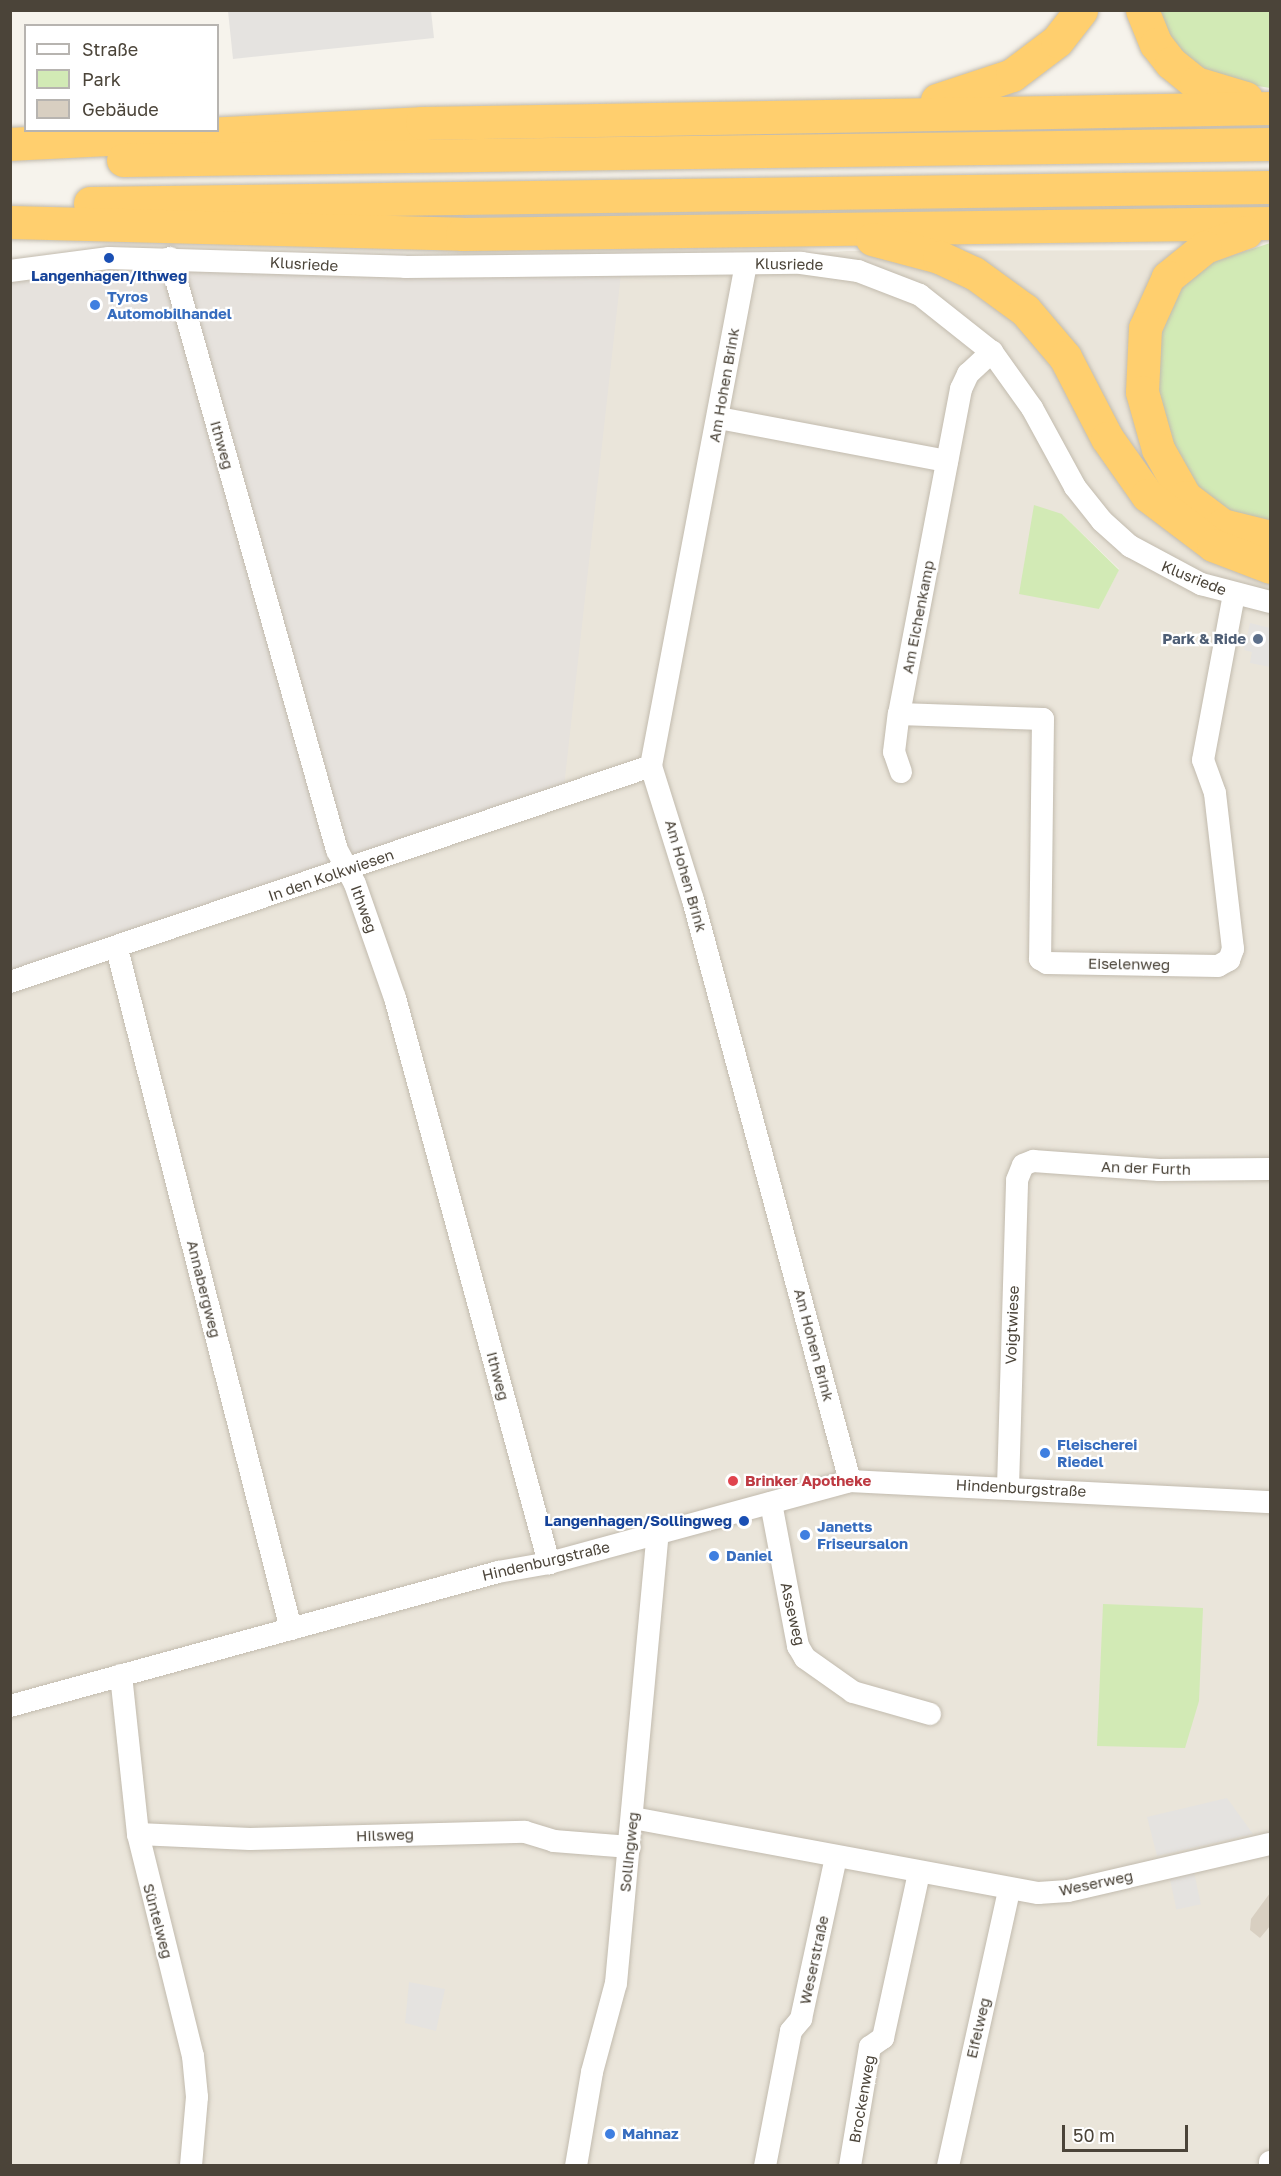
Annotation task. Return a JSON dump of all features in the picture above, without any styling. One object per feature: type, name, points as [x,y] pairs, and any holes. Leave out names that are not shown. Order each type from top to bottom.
[{"type":"highway","points":[[772,116],[892,107],[983,88],[1036,59],[1081,10]]},
{"type":"highway","points":[[1142,10],[1156,44],[1196,83],[1232,96],[1270,101]]},
{"type":"highway","points":[[10,144],[422,123],[1270,108]]},
{"type":"highway","points":[[10,161],[1270,144]]},
{"type":"highway","points":[[10,204],[1270,187]]},
{"type":"highway","points":[[10,222],[462,234],[1270,223]]},
{"type":"highway","points":[[815,228],[939,256],[1001,291],[1046,332],[1065,357],[1107,438],[1147,495],[1213,545],[1270,567]]},
{"type":"highway","points":[[1270,228],[1205,247],[1168,277],[1145,328],[1141,359],[1148,421],[1170,474],[1185,496],[1222,525],[1270,537]]},
{"type":"street","name":"Klusriede","points":[[10,271],[77,260],[170,258],[405,267],[831,265],[891,282],[952,317],[992,352],[1102,521],[1130,546],[1176,574],[1234,594],[1270,602]]},
{"type":"street","name":"Ithweg","points":[[170,258],[337,850],[347,869],[395,998],[549,1563]]},
{"type":"street","name":"Am Hohen Brink","points":[[746,264],[719,418],[651,766],[693,900],[850,1481]]},
{"type":"street","name":"Am Eichenkamp","points":[[901,772],[894,752],[899,714],[960,390],[968,374],[992,352]]},
{"type":"street","points":[[719,418],[947,461]]},
{"type":"street","name":"Eiselenweg","points":[[899,714],[1043,719],[1040,959],[1047,963],[1218,966],[1230,960],[1233,949],[1215,793],[1203,760],[1234,594]]},
{"type":"street","name":"In den Kolkwiesen","points":[[10,982],[117,949],[651,766]]},
{"type":"street","name":"Annabergweg","points":[[117,949],[291,1629]]},
{"type":"street","name":"An der Furth","points":[[1023,1165],[1033,1161],[1159,1170],[1270,1169]]},
{"type":"street","name":"Voigtwiese","points":[[1008,1487],[1017,1179],[1023,1165]]},
{"type":"street","name":"Hindenburgstraße","points":[[10,1706],[498,1572],[549,1563],[850,1481],[1008,1487],[1270,1502]]},
{"type":"street","name":"Asseweg","points":[[771,1503],[798,1646],[805,1658],[853,1692],[930,1714]]},
{"type":"street","name":"Sollingweg","points":[[576,2166],[592,2072],[616,1983],[658,1534]]},
{"type":"street","name":"Süntelweg","points":[[121,1675],[138,1834],[193,2056],[197,2097],[191,2166]]},
{"type":"street","name":"Weserweg","points":[[633,1818],[1009,1890],[1068,1891],[1270,1844]]},
{"type":"street","name":"Hilsweg","points":[[138,1834],[250,1839],[525,1832],[554,1840],[630,1847]]},
{"type":"street","name":"Weserstraße","points":[[765,2166],[791,2031],[801,2019],[836,1857]]},
{"type":"street","name":"Brockenweg","points":[[850,2166],[870,2048],[883,2038],[919,1873]]},
{"type":"street","name":"Eifelweg","points":[[948,2166],[1009,1890]]},
{"type":"shaded area","points":[[228,11],[431,11],[434,38],[233,59]]},
{"type":"shaded area","points":[[1270,250],[1270,2165],[11,2166],[11,982],[622,265],[847,251]],"holes":[[[1062,514],[1119,569],[1099,609]]]},
{"type":"shaded area","points":[[622,265],[563,796],[11,982],[10,271],[31,266]]},
{"type":"shaded area","name":"Park & Ride","points":[[1250,623],[1270,628],[1270,667],[1250,663],[1252,652],[1244,650]]},
{"type":"shaded area","points":[[1227,1798],[1253,1834],[1157,1856],[1147,1817]]},
{"type":"shaded area","points":[[1194,1872],[1201,1904],[1176,1909],[1170,1877]]},
{"type":"shaded area","points":[[409,1982],[445,1989],[436,2031],[405,2023]]},
{"type":"green space","points":[[1153,11],[1270,11],[1270,88],[1226,81],[1186,60]]},
{"type":"green space","points":[[1270,243],[1270,526],[1209,506],[1157,426],[1159,340],[1180,289],[1205,265]]},
{"type":"green space","points":[[1034,505],[1062,514],[1119,570],[1099,609],[1019,594]]},
{"type":"green space","points":[[1103,1604],[1203,1608],[1199,1701],[1185,1748],[1097,1746]]},
{"type":"building","points":[[1270,1893],[1270,1926],[1260,1938],[1250,1930],[1251,1919]]},
{"type":"place","name":"Langenhagen/Ithweg","points":[[109,258]]},
{"type":"place","name":"Tyros Automobilhandel","points":[[95,305]]},
{"type":"place","name":"Park & Ride","points":[[1258,639]]},
{"type":"place","name":"Fleischerei Riedel","points":[[1045,1453]]},
{"type":"place","name":"Brinker Apotheke","points":[[733,1481]]},
{"type":"place","name":"Langenhagen/Sollingweg","points":[[744,1521]]},
{"type":"place","name":"Janetts Friseursalon","points":[[805,1535]]},
{"type":"place","name":"Daniel","points":[[714,1556]]},
{"type":"place","name":"Mahnaz","points":[[610,2134]]}]
